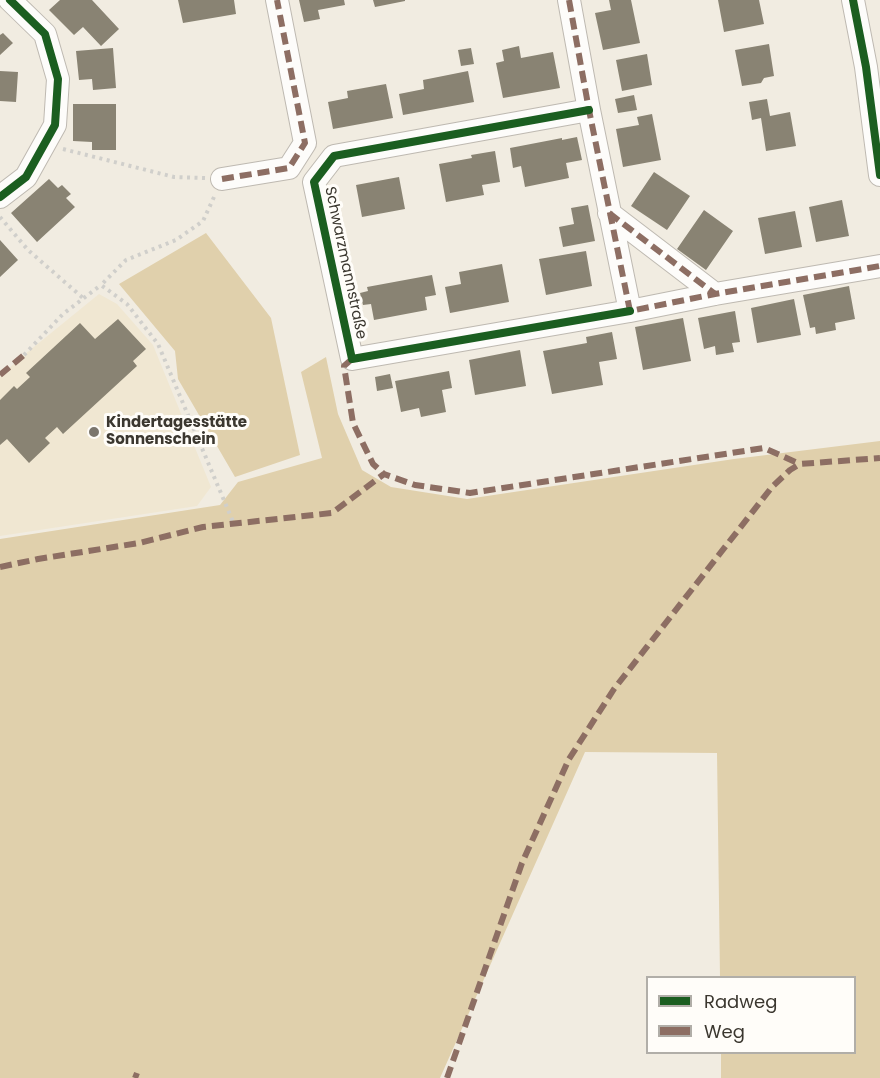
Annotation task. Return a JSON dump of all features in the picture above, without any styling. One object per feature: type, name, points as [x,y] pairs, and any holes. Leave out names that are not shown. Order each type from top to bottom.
[{"type":"street","points":[[0,197],[26,177],[56,125],[58,79],[45,34],[10,0]]},
{"type":"street","points":[[222,179],[289,168],[305,143],[277,0]]},
{"type":"street","points":[[570,0],[589,110],[630,311]]},
{"type":"street","points":[[853,0],[866,67],[880,175]]},
{"type":"street","name":"Schwarzmannstraße","points":[[589,110],[334,156],[314,182],[352,359],[880,266]]},
{"type":"street","points":[[609,213],[715,294]]},
{"type":"path","points":[[24,355],[63,314],[101,285],[126,260],[176,240],[203,221],[222,179],[174,177],[45,144]]},
{"type":"path","points":[[0,217],[28,250],[83,298]]},
{"type":"path","points":[[101,285],[127,304],[158,344],[234,524]]},
{"type":"shaded area","points":[[206,233],[271,318],[300,455],[235,477],[178,379],[175,351],[119,284]]},
{"type":"shaded area","name":"Kindertagesstätte Sonnenschein","points":[[99,294],[117,304],[153,345],[211,487],[197,506],[0,536],[0,376]]},
{"type":"shaded area","points":[[326,357],[338,414],[362,470],[391,487],[467,499],[734,459],[880,441],[880,1078],[721,1078],[721,1054],[856,1054],[856,976],[720,976],[717,753],[585,752],[440,1078],[0,1078],[0,539],[220,505],[238,482],[322,458],[301,372]]},
{"type":"building","points":[[60,0],[92,0],[119,29],[101,46],[83,27],[74,35],[49,10]]},
{"type":"building","points":[[178,0],[234,0],[236,14],[183,23]]},
{"type":"building","points":[[299,0],[344,0],[345,5],[318,10],[320,19],[304,22]]},
{"type":"building","points":[[373,0],[405,0],[405,1],[375,7]]},
{"type":"building","points":[[609,0],[631,0],[640,43],[603,50],[595,13],[611,10]]},
{"type":"building","points":[[718,0],[759,0],[764,24],[724,32]]},
{"type":"building","points":[[3,33],[13,43],[0,55],[0,35]]},
{"type":"building","points":[[769,44],[774,76],[764,78],[761,83],[742,86],[735,50]]},
{"type":"building","points":[[519,46],[521,58],[553,52],[560,88],[503,98],[496,63],[504,61],[502,50]]},
{"type":"building","points":[[113,48],[116,88],[93,90],[92,79],[79,80],[76,51]]},
{"type":"building","points":[[471,48],[474,64],[461,66],[458,50]]},
{"type":"building","points":[[647,54],[652,85],[622,91],[616,60]]},
{"type":"building","points":[[0,71],[18,72],[16,102],[0,101]]},
{"type":"building","points":[[468,71],[474,102],[403,115],[399,94],[424,89],[423,80]]},
{"type":"building","points":[[386,84],[393,118],[333,129],[328,102],[348,98],[347,91]]},
{"type":"building","points":[[634,95],[637,110],[618,113],[615,99]]},
{"type":"building","points":[[767,99],[770,116],[790,112],[796,146],[766,151],[761,118],[752,120],[749,102]]},
{"type":"building","points":[[73,104],[116,104],[116,150],[92,150],[92,142],[73,141]]},
{"type":"building","points":[[652,114],[661,160],[623,167],[616,129],[639,125],[637,117]]},
{"type":"building","points":[[577,137],[582,160],[566,163],[569,178],[525,187],[521,166],[513,168],[510,148]]},
{"type":"building","points":[[495,151],[500,182],[482,185],[484,195],[446,202],[439,164]]},
{"type":"building","points":[[654,172],[690,196],[667,230],[631,206]]},
{"type":"building","points":[[399,177],[405,209],[362,217],[356,185]]},
{"type":"building","points":[[49,179],[58,188],[62,185],[71,194],[66,198],[75,207],[37,242],[11,213]]},
{"type":"building","points":[[842,200],[849,236],[816,242],[809,207]]},
{"type":"building","points":[[588,205],[595,241],[563,247],[559,227],[574,224],[571,208]]},
{"type":"building","points":[[704,210],[733,231],[706,270],[677,249]]},
{"type":"building","points":[[795,211],[802,247],[765,254],[758,218]]},
{"type":"building","points":[[0,240],[18,260],[0,277]]},
{"type":"building","points":[[586,251],[592,286],[546,295],[539,259]]},
{"type":"building","points":[[502,264],[509,302],[450,313],[445,287],[461,284],[459,272]]},
{"type":"building","points":[[432,275],[436,295],[425,297],[427,310],[374,320],[371,304],[363,305],[360,293],[368,291],[367,287]]},
{"type":"building","points":[[849,286],[855,319],[835,323],[836,330],[816,334],[815,327],[810,328],[803,295]]},
{"type":"building","points":[[794,299],[801,335],[757,343],[751,308]]},
{"type":"building","points":[[735,311],[740,342],[732,343],[734,352],[716,355],[715,346],[704,349],[698,318]]},
{"type":"building","points":[[683,318],[691,361],[643,370],[635,327]]},
{"type":"building","points":[[118,319],[146,349],[133,361],[137,366],[63,434],[57,427],[45,438],[50,443],[29,463],[7,439],[0,445],[0,400],[14,386],[17,389],[30,377],[26,373],[80,323],[95,339]]},
{"type":"building","points":[[612,332],[617,359],[599,362],[603,385],[552,394],[543,351],[587,343],[586,337]]},
{"type":"building","points":[[520,350],[526,386],[475,395],[469,360]]},
{"type":"building","points":[[449,371],[452,388],[442,390],[446,412],[421,417],[419,408],[401,412],[395,381]]},
{"type":"building","points":[[390,374],[393,388],[377,391],[375,377]]},
{"type":"marked path","points":[[222,179],[289,168],[305,143],[277,0]]},
{"type":"marked path","points":[[569,0],[630,311],[880,266]]},
{"type":"marked path","points":[[609,213],[715,294]]},
{"type":"marked path","points":[[0,375],[24,355]]},
{"type":"marked path","points":[[352,359],[344,366],[353,423],[373,464],[384,474]]},
{"type":"marked path","points":[[0,567],[139,543],[203,527],[332,513],[384,474],[415,485],[470,493],[764,448],[800,464]]},
{"type":"marked path","points":[[447,1078],[522,863],[569,759],[614,689],[772,487],[790,470],[800,464],[880,458]]},
{"type":"marked path","points":[[135,1078],[137,1073]]},
{"type":"cycle path","points":[[0,197],[26,177],[55,125],[58,79],[45,34],[10,0]]},
{"type":"cycle path","points":[[853,0],[866,67],[880,175]]},
{"type":"cycle path","points":[[589,110],[334,156],[314,182],[352,359],[630,311]]},
{"type":"place","name":"Kindertagesstätte Sonnenschein","points":[[94,432]]}]
